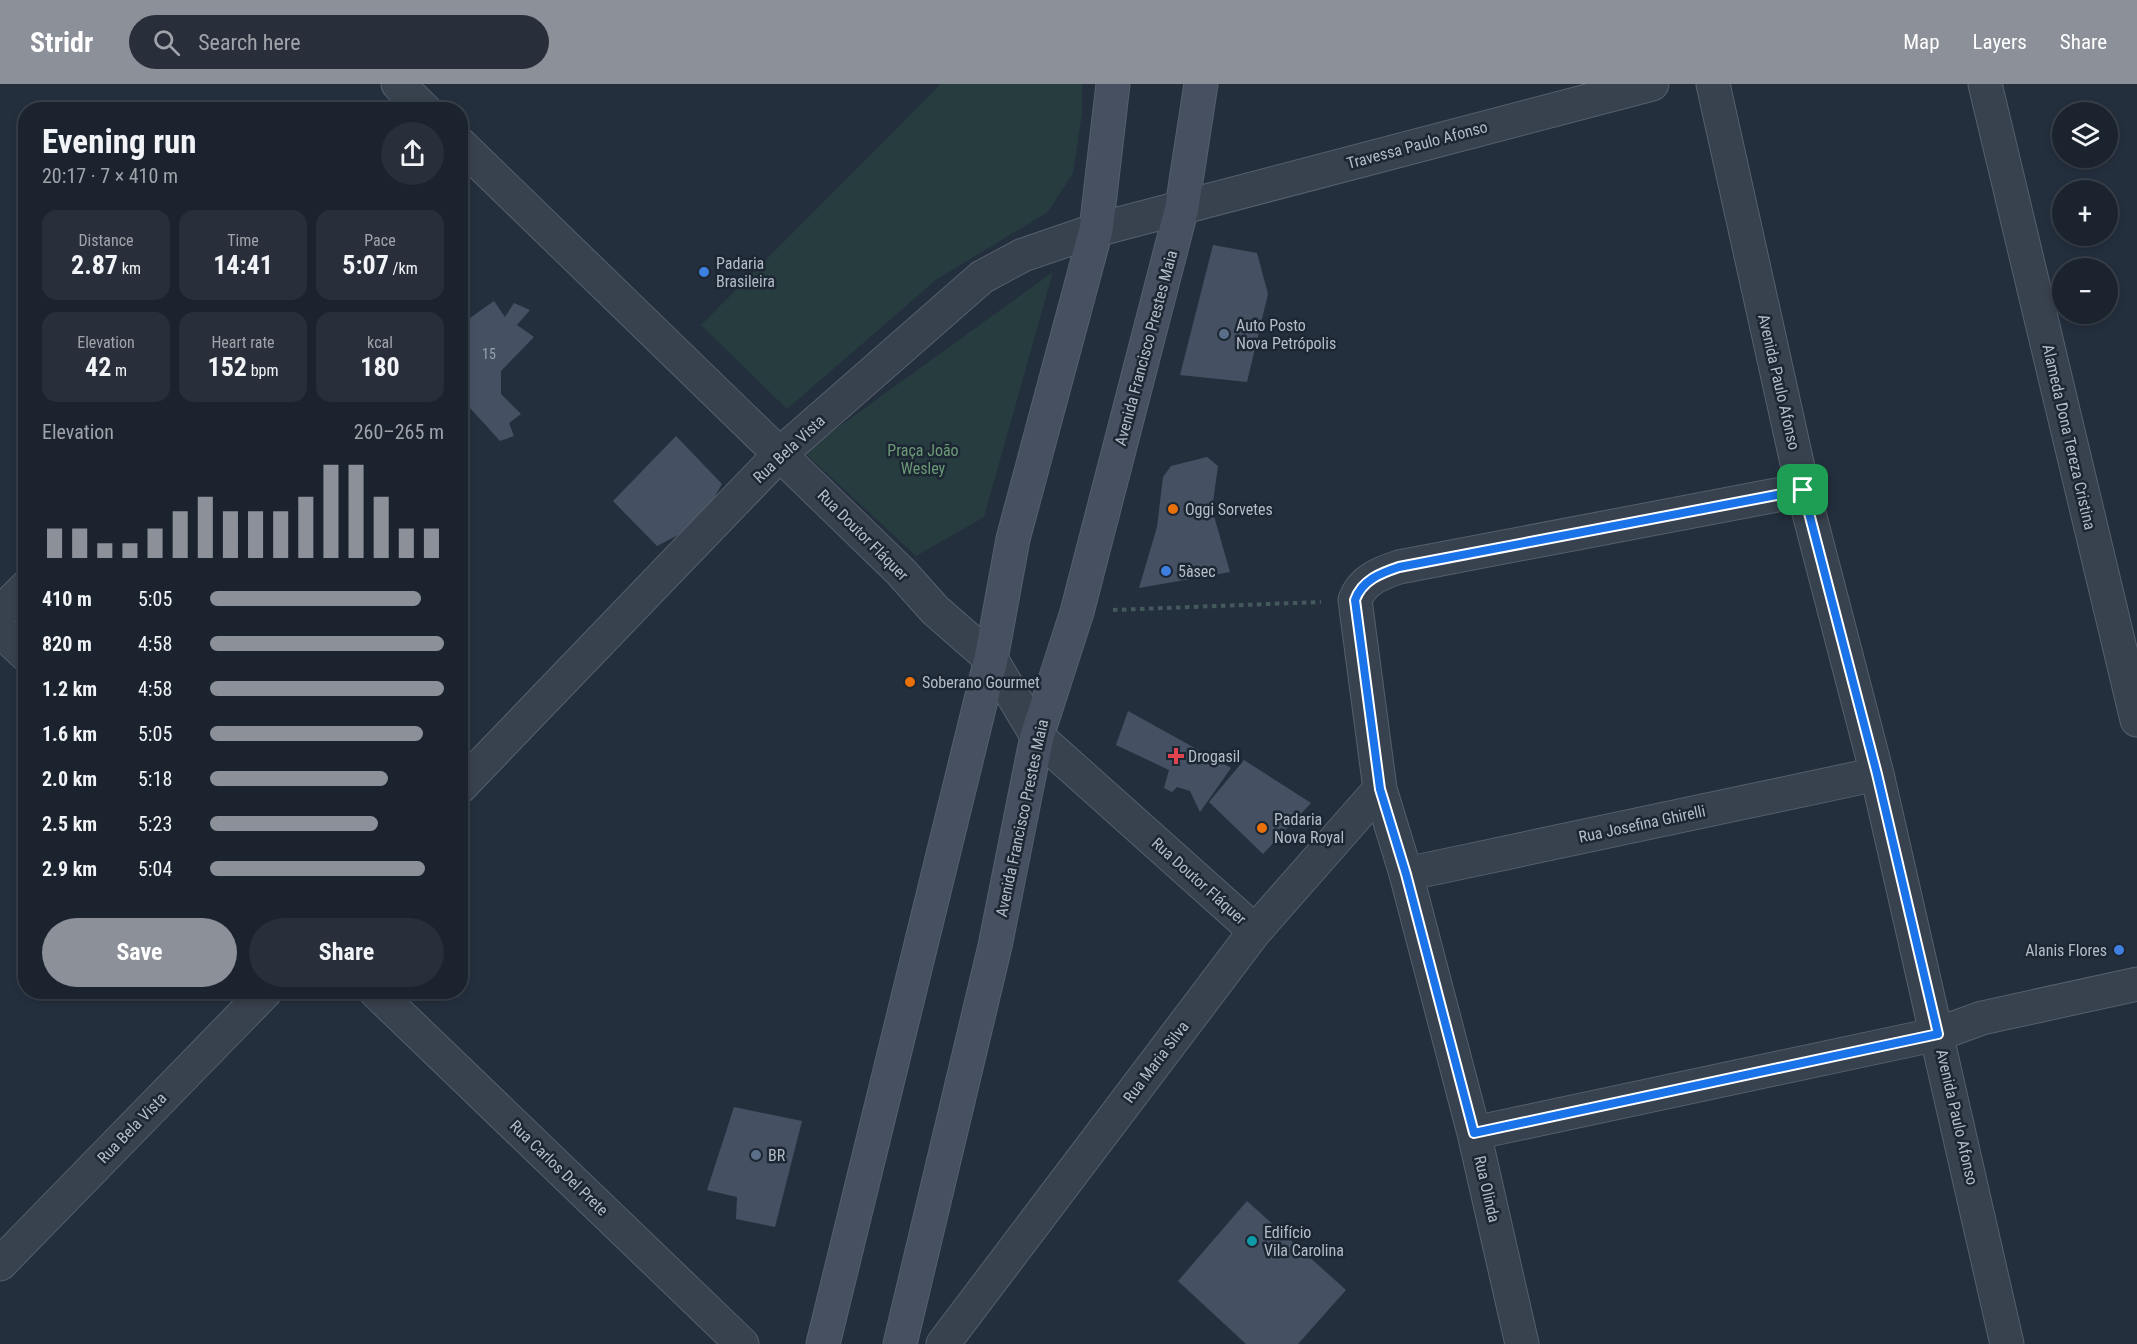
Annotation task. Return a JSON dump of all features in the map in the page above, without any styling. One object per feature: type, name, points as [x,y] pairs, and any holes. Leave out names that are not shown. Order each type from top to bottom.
[{"type":"main road","points":[[823,1344],[991,659],[1013,539],[1096,230],[1113,84]]},
{"type":"main road","name":"Avenida Francisco Prestes Maia","points":[[900,1344],[995,946],[1037,736],[1077,612],[1182,207],[1201,84]]},
{"type":"street","points":[[399,84],[417,102]]},
{"type":"street","name":"Travessa Paulo Afonso","points":[[1182,207],[1652,84]]},
{"type":"street","name":"Avenida Paulo Afonso","points":[[1713,84],[1803,490],[1877,774],[2007,1344]]},
{"type":"street","name":"Alameda Dona Tereza Cristina","points":[[1985,84],[2137,720]]},
{"type":"street","name":"Rua Doutor Fláquer","points":[[468,152],[901,572],[935,610],[991,659],[1037,736],[1255,931]]},
{"type":"street","name":"Rua Bela Vista","points":[[468,779],[780,454],[982,277],[1023,255],[1096,230],[1182,207]]},
{"type":"street","name":"Rua Olinda","points":[[1522,1344],[1474,1133],[1406,874],[1380,789],[1355,600],[1358,591],[1366,583],[1399,567],[1803,490]]},
{"type":"street","points":[[0,613],[18,595]]},
{"type":"street","points":[[0,630],[18,647]]},
{"type":"street","name":"Rua Josefina Ghirelli","points":[[1406,874],[1877,774]]},
{"type":"street","name":"Rua Maria Silva","points":[[943,1344],[1255,931],[1380,789]]},
{"type":"street","points":[[1474,1133],[1938,1034],[1982,1018],[2137,984]]},
{"type":"street","name":"Rua Bela Vista","points":[[0,1264],[258,999]]},
{"type":"street","name":"Rua Carlos Del Prete","points":[[383,999],[742,1344]]},
{"type":"path","points":[[1077,612],[1314,602]]},
{"type":"green space","points":[[941,84],[1082,84],[1082,114],[1073,173],[1048,212],[937,279],[787,409],[701,325]]},
{"type":"green space","name":"Praça João Wesley","points":[[1053,272],[984,517],[916,556],[804,452]]},
{"type":"building","name":"Auto Posto Nova Petrópolis","points":[[1213,245],[1257,253],[1268,294],[1247,382],[1180,375]]},
{"type":"building","points":[[494,301],[505,317],[514,303],[530,310],[517,325],[534,337],[501,371],[501,394],[521,414],[509,423],[514,436],[500,441],[468,406],[468,319]]},
{"type":"building","points":[[676,436],[722,484],[699,524],[657,546],[613,501]]},
{"type":"building","points":[[1207,457],[1218,466],[1212,509],[1230,572],[1139,588],[1157,527],[1163,477],[1171,466]]},
{"type":"building","name":"Drogasil","points":[[1128,711],[1231,768],[1200,812],[1190,791],[1177,787],[1172,792],[1164,788],[1169,770],[1116,745]]},
{"type":"building","name":"Padaria Nova Royal","points":[[1244,760],[1311,803],[1263,854],[1209,802]]},
{"type":"building","name":"BR","points":[[734,1107],[802,1121],[775,1227],[736,1219],[737,1197],[707,1190]]},
{"type":"building","name":"Edifício Vila Carolina","points":[[1247,1201],[1346,1290],[1298,1344],[1246,1344],[1178,1281]]},
{"type":"place","name":"Padaria Brasileira","points":[[704,272]]},
{"type":"place","name":"Auto Posto Nova Petrópolis","points":[[1224,334]]},
{"type":"place","name":"Oggi Sorvetes","points":[[1173,509]]},
{"type":"place","name":"5àsec","points":[[1166,571]]},
{"type":"place","name":"Soberano Gourmet","points":[[910,682]]},
{"type":"place","name":"Drogasil","points":[[1176,756]]},
{"type":"place","name":"Padaria Nova Royal","points":[[1262,828]]},
{"type":"place","name":"Alanis Flores","points":[[2119,950]]},
{"type":"place","name":"BR","points":[[756,1155]]},
{"type":"place","name":"Edifício Vila Carolina","points":[[1252,1241]]},
{"type":"route","points":[[1803,490],[1877,774],[1938,1034],[1474,1133],[1406,874],[1380,789],[1355,600],[1358,591],[1377,575],[1399,567],[1803,490]]}]
